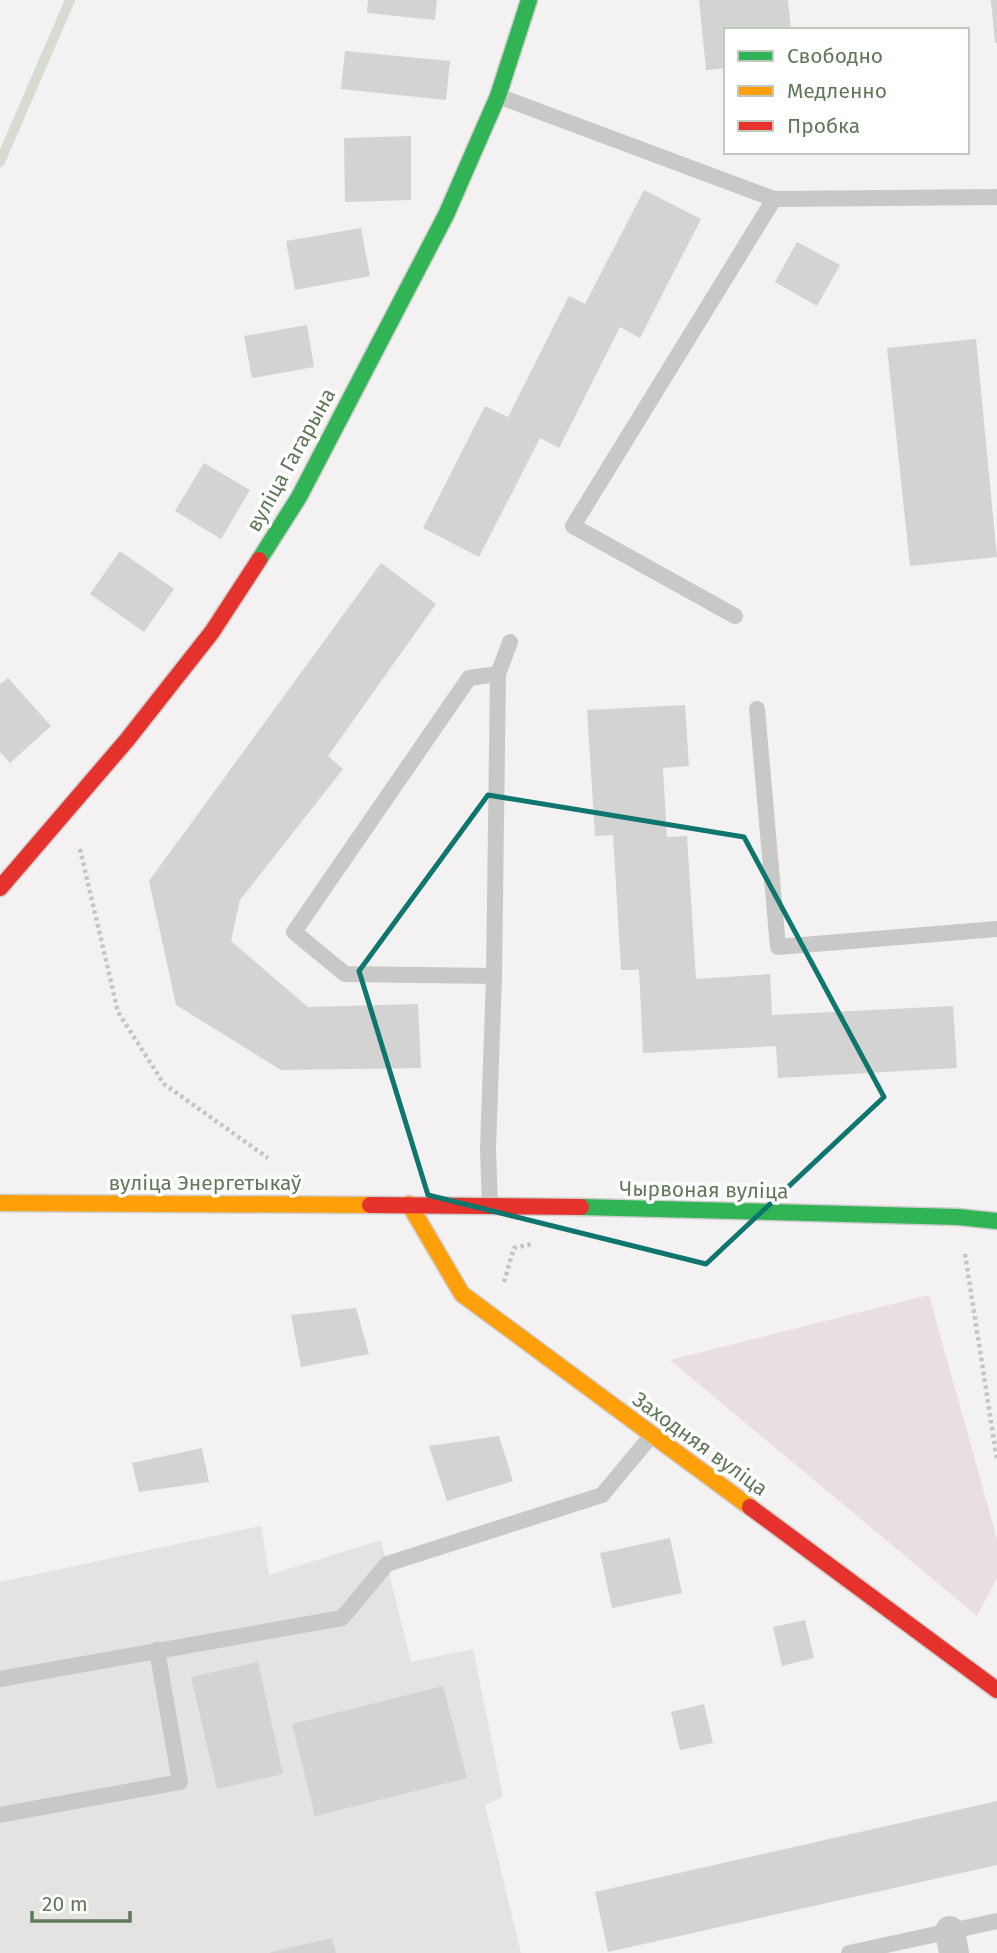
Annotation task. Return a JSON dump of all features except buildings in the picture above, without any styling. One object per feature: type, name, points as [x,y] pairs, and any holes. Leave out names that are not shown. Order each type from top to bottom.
[{"type":"street","name":"вуліца Гагарына","points":[[0,888],[127,740],[212,632],[299,497],[446,215],[498,96],[529,0]]},
{"type":"street","name":"вуліца Энергетыкаў","points":[[0,1203],[409,1204]]},
{"type":"street","name":"Чырвоная вуліца","points":[[409,1204],[958,1217],[997,1221]]},
{"type":"street","name":"Заходняя вуліца","points":[[409,1204],[462,1294],[997,1690]]},
{"type":"lane","points":[[498,96],[774,199],[997,197]]},
{"type":"lane","points":[[735,616],[573,526],[774,199]]},
{"type":"lane","points":[[491,1205],[488,1149],[494,975],[498,674],[510,642]]},
{"type":"lane","points":[[494,975],[345,974],[293,932],[469,678],[498,674]]},
{"type":"lane","points":[[757,709],[778,947],[997,929]]},
{"type":"lane","points":[[0,1679],[342,1618],[387,1564],[602,1495],[652,1435]]},
{"type":"lane","points":[[0,1815],[180,1782],[158,1650]]},
{"type":"lane","points":[[849,1953],[952,1942],[997,1921]]},
{"type":"path","points":[[70,808],[118,1012],[164,1084],[268,1158]]},
{"type":"path","points":[[502,1287],[514,1248],[537,1243]]},
{"type":"path","points":[[965,1251],[997,1460]]},
{"type":"highlighted area","points":[[488,795],[744,837],[884,1097],[706,1264],[428,1195],[359,971]]},
{"type":"shaded area","points":[[929,1295],[997,1539],[997,1578],[977,1616],[670,1360]]},
{"type":"shaded area","points":[[261,1526],[269,1575],[381,1540],[411,1662],[473,1649],[503,1797],[485,1805],[521,1953],[0,1953],[0,1582]]},
{"type":"waterway","points":[[0,162],[70,0]]},
{"type":"traffic: fast","points":[[259,560],[299,497],[446,215],[498,96],[529,0]]},
{"type":"traffic: fast","points":[[581,1207],[958,1217],[997,1221]]},
{"type":"traffic: slow","points":[[0,1203],[370,1205]]},
{"type":"traffic: slow","points":[[409,1204],[462,1294],[750,1507]]},
{"type":"traffic: jam","points":[[0,888],[127,740],[212,632],[259,560]]},
{"type":"traffic: jam","points":[[370,1205],[581,1207]]},
{"type":"traffic: jam","points":[[750,1507],[997,1690]]}]
